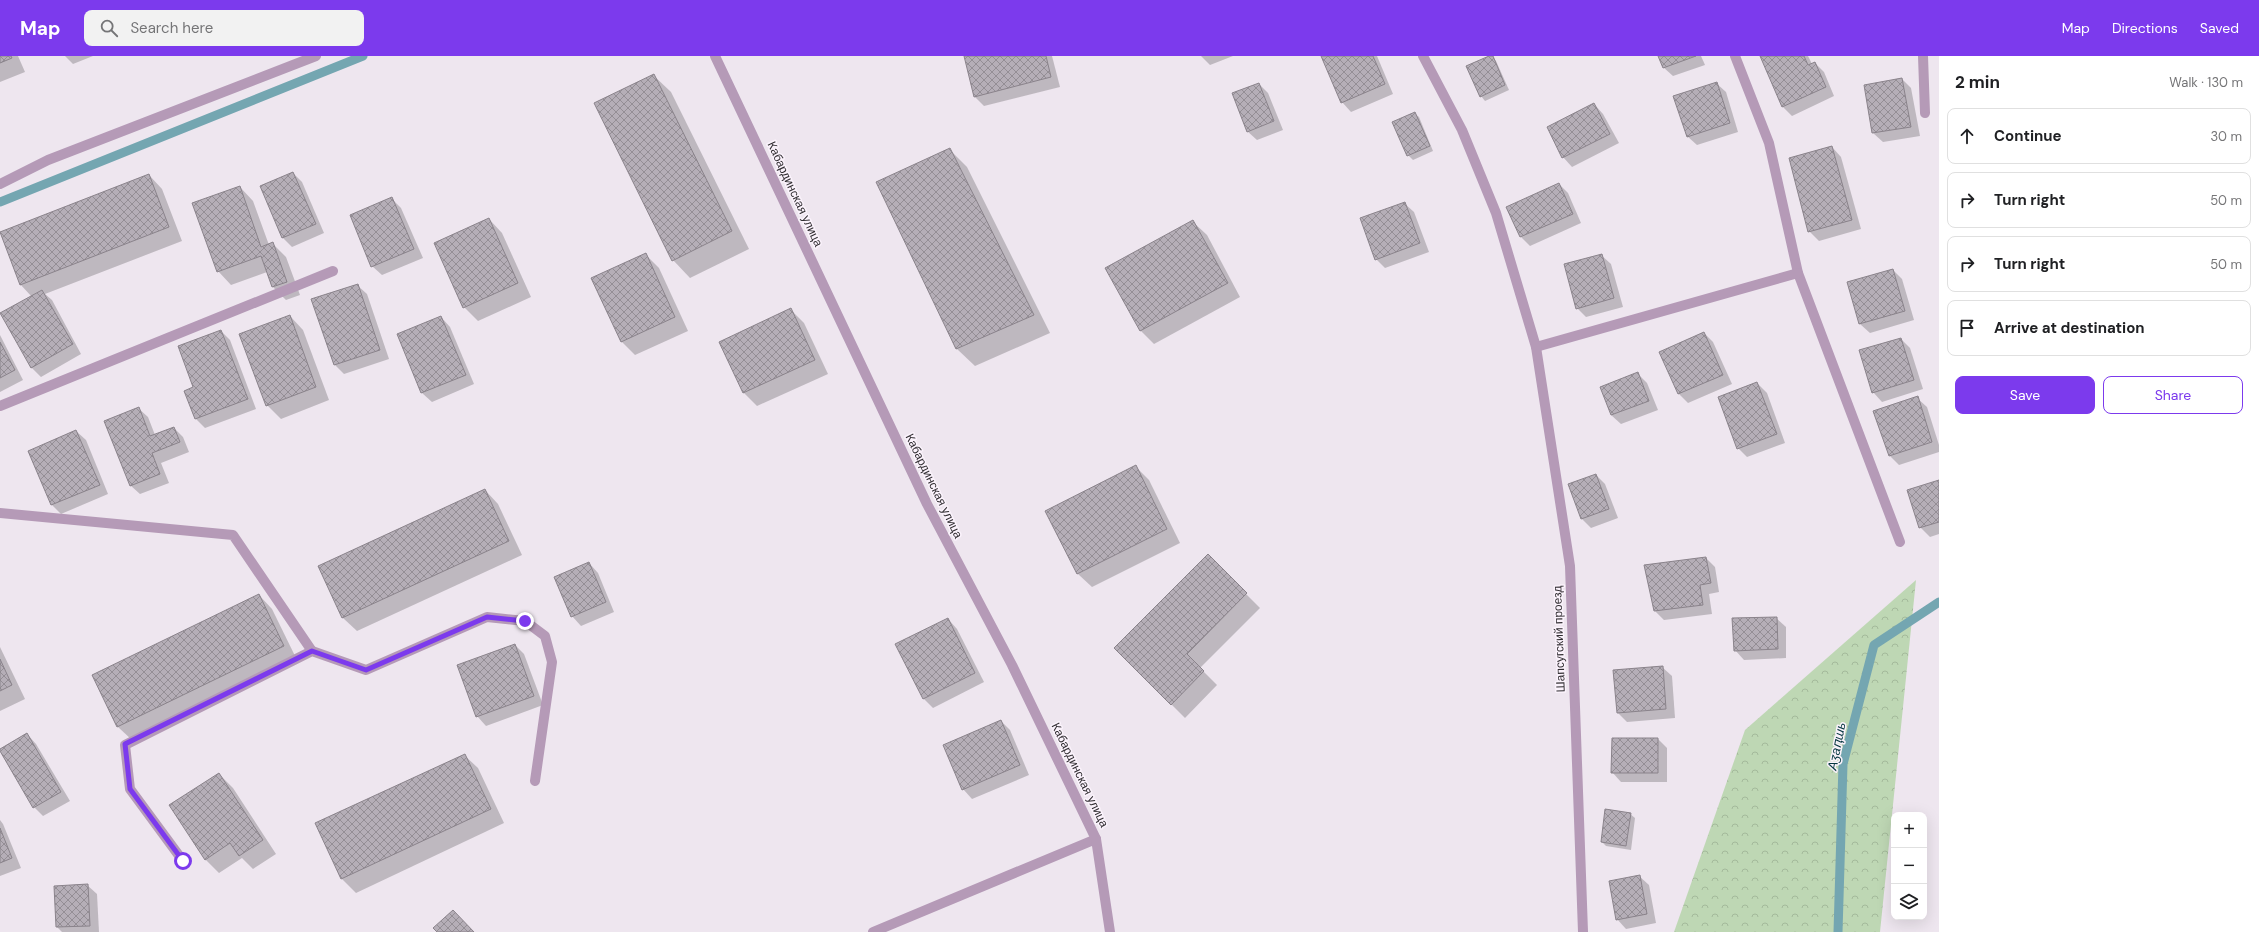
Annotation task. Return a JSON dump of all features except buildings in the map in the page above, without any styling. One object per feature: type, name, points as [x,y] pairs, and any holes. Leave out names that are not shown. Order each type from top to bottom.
[{"type":"street","points":[[0,184],[48,160],[316,56]]},
{"type":"street","name":"Кабардинская улица","points":[[715,56],[927,504],[1012,665],[1096,839],[1110,932]]},
{"type":"street","name":"Шапсугский проезд","points":[[1423,56],[1462,130],[1496,213],[1536,347],[1570,566],[1583,932]]},
{"type":"street","points":[[1735,56],[1769,143],[1798,273],[1900,542]]},
{"type":"street","points":[[1923,56],[1924,113]]},
{"type":"street","points":[[0,406],[333,271]]},
{"type":"street","points":[[1536,347],[1798,273]]},
{"type":"street","points":[[0,513],[233,535],[312,651],[366,670],[487,617],[525,621],[546,636],[552,662],[535,781]]},
{"type":"street","points":[[183,861],[130,789],[125,744],[312,651]]},
{"type":"street","points":[[873,932],[1096,839]]},
{"type":"green space","points":[[1916,580],[1892,812],[1891,812],[1880,932],[1674,932],[1745,730]]},
{"type":"waterway","points":[[0,202],[363,56]]},
{"type":"waterway","name":"Аӡаԥшь","points":[[1838,932],[1843,764],[1874,645],[1939,602]]},
{"type":"route","points":[[183,861],[130,789],[125,744],[312,651],[366,670],[487,617],[525,621]]}]
